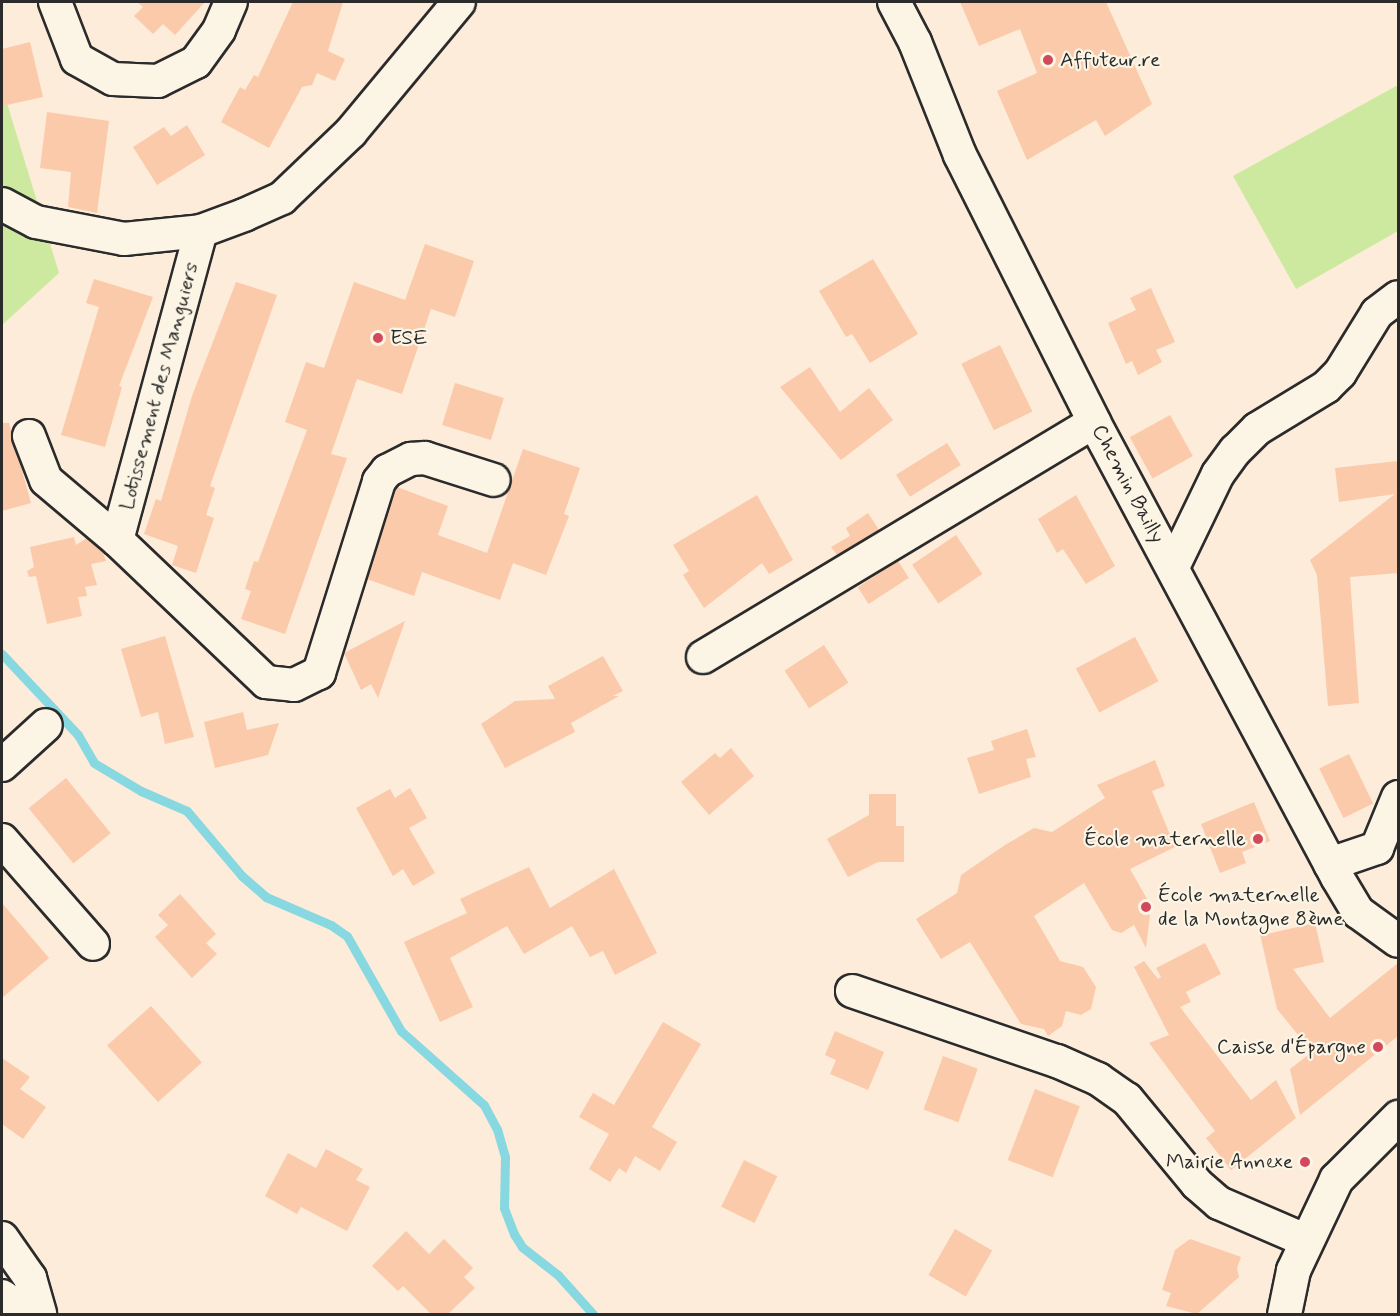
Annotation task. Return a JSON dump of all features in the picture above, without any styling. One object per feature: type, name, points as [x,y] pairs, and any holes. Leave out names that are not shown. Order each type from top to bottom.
[{"type":"main road","points":[[1284,1314],[1293,1270],[1305,1240],[1336,1179],[1398,1116]]},
{"type":"street","points":[[55,2],[77,59],[112,79],[158,81],[196,62],[219,30],[231,2]]},
{"type":"street","points":[[2,204],[36,222],[87,234],[124,239],[201,231],[282,198],[351,132],[459,2]]},
{"type":"street","name":"Chemin Bailly","points":[[894,2],[915,42],[960,155],[1094,422],[1330,864],[1358,912],[1398,941]]},
{"type":"street","name":"Lotissement des Manguiers","points":[[117,540],[201,231]]},
{"type":"street","points":[[1173,567],[1218,474],[1235,452],[1257,429],[1326,387],[1340,373],[1372,319],[1398,297]]},
{"type":"street","points":[[703,657],[1094,422]]},
{"type":"street","name":"Lotissement des Manguiers","points":[[29,436],[46,480],[117,540],[266,682],[294,685],[319,673],[379,482],[387,471],[411,459],[425,458],[494,480]]},
{"type":"street","points":[[2,765],[46,724]]},
{"type":"street","points":[[1330,864],[1377,848],[1398,797]]},
{"type":"street","points":[[2,840],[93,944]]},
{"type":"street","points":[[852,991],[1057,1061],[1098,1079],[1127,1099],[1219,1203],[1305,1240]]},
{"type":"street","points":[[2,1238],[30,1278],[40,1314]]},
{"type":"street","points":[[2,1296],[27,1314]]},
{"type":"green space","points":[[1398,85],[1398,231],[1296,289],[1233,176]]},
{"type":"green space","points":[[2,87],[59,273],[2,325]]},
{"type":"building","points":[[137,2],[205,2],[175,35],[163,24],[153,34],[134,16],[143,7]]},
{"type":"building","points":[[293,2],[343,2],[328,51],[345,59],[335,81],[317,73],[312,85],[302,87],[269,148],[221,122],[240,87],[245,90],[254,75],[258,77]]},
{"type":"building","points":[[960,2],[1106,2],[1152,104],[1105,136],[1096,120],[1027,160],[997,91],[1037,73],[1020,29],[979,46]]},
{"type":"building","points":[[30,42],[43,97],[2,106],[2,49]]},
{"type":"building","points":[[47,112],[109,121],[97,213],[68,207],[71,172],[40,168]]},
{"type":"building","points":[[187,125],[205,155],[157,185],[133,147],[164,127],[171,136]]},
{"type":"building","points":[[425,244],[474,261],[455,317],[431,309],[402,394],[357,379],[331,454],[347,458],[285,634],[241,619],[251,591],[245,589],[254,561],[258,562],[307,430],[285,422],[306,362],[324,368],[354,282],[405,300]]},
{"type":"building","points":[[873,259],[918,334],[870,363],[852,334],[846,337],[819,291]]},
{"type":"building","points":[[94,279],[153,297],[119,386],[122,387],[105,447],[61,435],[99,307],[86,303]]},
{"type":"building","points":[[236,282],[277,295],[210,486],[215,488],[206,515],[214,518],[196,573],[172,565],[178,546],[144,534],[156,499],[161,501],[192,396]]},
{"type":"building","points":[[1151,288],[1175,342],[1156,350],[1162,362],[1138,375],[1132,361],[1126,364],[1108,323],[1136,310],[1130,298]]},
{"type":"building","points":[[1000,345],[1032,412],[994,430],[961,364]]},
{"type":"building","points":[[810,367],[840,412],[869,388],[893,420],[841,460],[780,387]]},
{"type":"building","points":[[455,383],[504,398],[491,440],[442,425]]},
{"type":"building","points":[[1170,415],[1193,456],[1153,478],[1130,437]]},
{"type":"building","points":[[2,423],[9,423],[31,503],[2,511]]},
{"type":"building","points":[[947,443],[961,465],[910,497],[896,475]]},
{"type":"building","points":[[523,449],[580,468],[564,514],[569,516],[546,575],[513,563],[500,600],[422,572],[414,596],[367,579],[397,487],[448,506],[438,535],[487,553]]},
{"type":"building","points":[[1398,461],[1398,573],[1350,577],[1359,703],[1328,706],[1317,575],[1310,560],[1395,494],[1339,502],[1335,468]]},
{"type":"building","points":[[757,495],[793,560],[769,574],[762,563],[704,608],[683,575],[689,571],[673,545]]},
{"type":"building","points":[[1076,495],[1115,566],[1086,584],[1063,549],[1057,553],[1038,519]]},
{"type":"building","points":[[868,513],[879,530],[837,555],[831,547],[850,536],[846,528]]},
{"type":"building","points":[[956,535],[982,574],[938,604],[912,565]]},
{"type":"building","points":[[74,537],[76,545],[87,538],[102,551],[106,561],[91,564],[97,585],[85,587],[87,596],[78,597],[82,616],[47,624],[36,576],[29,577],[27,571],[34,567],[30,547]]},
{"type":"building","points":[[898,561],[909,578],[869,604],[858,587]]},
{"type":"building","points":[[405,621],[378,698],[371,684],[361,690],[344,653]]},
{"type":"building","points":[[165,636],[194,737],[165,744],[158,712],[141,717],[121,649]]},
{"type":"building","points":[[1135,637],[1158,681],[1099,713],[1076,668]]},
{"type":"building","points":[[824,645],[849,683],[809,708],[785,671]]},
{"type":"building","points":[[603,656],[623,691],[613,696],[619,696],[571,723],[575,732],[505,768],[481,724],[515,701],[555,699],[548,686]]},
{"type":"building","points":[[243,712],[247,730],[279,723],[268,755],[215,768],[204,722]]},
{"type":"building","points":[[1027,729],[1036,757],[1026,759],[1031,777],[979,794],[967,758],[994,750],[991,741]]},
{"type":"building","points":[[731,748],[754,776],[709,815],[681,782],[715,753],[720,758]]},
{"type":"building","points":[[1349,754],[1373,803],[1343,818],[1319,768]]},
{"type":"building","points":[[1155,760],[1165,786],[1152,791],[1175,847],[1130,869],[1151,906],[1146,948],[1134,925],[1121,933],[1112,930],[1084,883],[1034,916],[1060,961],[1083,967],[1096,987],[1091,1009],[1081,1015],[1066,1011],[1062,1026],[1048,1036],[1044,1029],[1021,1024],[970,942],[941,959],[916,919],[957,893],[961,875],[1005,845],[1034,828],[1052,832],[1105,798],[1097,785]]},
{"type":"building","points":[[66,778],[111,833],[73,863],[29,808]]},
{"type":"building","points":[[410,788],[427,818],[409,828],[435,873],[413,886],[403,869],[393,876],[356,808],[390,789],[395,798]]},
{"type":"building","points":[[869,794],[896,794],[896,826],[904,826],[904,862],[878,862],[848,877],[827,839],[869,815]]},
{"type":"building","points":[[1254,802],[1270,841],[1242,852],[1246,863],[1220,873],[1201,824]]},
{"type":"building","points":[[529,867],[550,908],[614,869],[657,953],[615,975],[603,951],[590,957],[572,926],[524,954],[507,926],[450,958],[473,1007],[440,1022],[404,942],[467,913],[460,899]]},
{"type":"building","points":[[180,894],[216,934],[206,943],[217,954],[192,978],[155,937],[168,925],[158,915]]},
{"type":"building","points":[[2,903],[49,958],[2,998]]},
{"type":"building","points":[[1257,921],[1267,934],[1315,923],[1324,962],[1293,969],[1330,1018],[1398,963],[1398,1036],[1300,1115],[1290,1069],[1312,1052],[1277,1009]]},
{"type":"building","points":[[1205,943],[1221,974],[1186,992],[1191,1002],[1180,1007],[1251,1100],[1276,1080],[1296,1118],[1231,1170],[1206,1138],[1215,1131],[1149,1043],[1169,1035],[1134,967],[1144,961],[1158,979],[1161,977],[1156,968]]},
{"type":"building","points":[[151,1006],[202,1062],[158,1102],[107,1045]]},
{"type":"building","points":[[663,1022],[701,1044],[652,1127],[677,1142],[660,1171],[635,1156],[626,1173],[619,1168],[610,1182],[589,1169],[609,1134],[579,1117],[593,1093],[614,1105]]},
{"type":"building","points":[[835,1031],[884,1052],[868,1090],[830,1074],[836,1060],[825,1055]]},
{"type":"building","points":[[943,1056],[978,1069],[958,1122],[924,1110]]},
{"type":"building","points":[[2,1058],[30,1077],[20,1089],[46,1107],[23,1139],[2,1124]]},
{"type":"building","points":[[1035,1089],[1080,1106],[1053,1177],[1008,1160]]},
{"type":"building","points":[[326,1149],[363,1169],[356,1180],[370,1187],[347,1231],[301,1207],[297,1214],[265,1196],[288,1153],[316,1168]]},
{"type":"building","points":[[744,1160],[777,1176],[754,1223],[721,1207]]},
{"type":"building","points":[[955,1229],[992,1250],[966,1296],[928,1275]]},
{"type":"building","points":[[406,1231],[429,1254],[444,1239],[473,1268],[464,1277],[475,1288],[448,1314],[431,1314],[403,1286],[398,1291],[372,1266]]},
{"type":"building","points":[[1190,1239],[1241,1257],[1237,1268],[1239,1277],[1197,1314],[1166,1306],[1171,1293],[1162,1290],[1175,1250]]},
{"type":"waterway","points":[[2,654],[78,735],[94,763],[141,791],[187,811],[242,876],[266,897],[331,925],[347,936],[401,1031],[484,1105],[497,1129],[505,1157],[504,1208],[514,1234],[522,1247],[558,1275],[593,1314]]},
{"type":"place","name":"Affuteur.re","points":[[1048,60]]},
{"type":"place","name":"ESE","points":[[378,338]]},
{"type":"place","name":"École maternelle","points":[[1258,839]]},
{"type":"place","name":"École maternelle de la Montagne 8ème","points":[[1146,907]]},
{"type":"place","name":"Caisse d'Épargne","points":[[1378,1047]]},
{"type":"place","name":"Mairie Annexe","points":[[1305,1162]]}]
